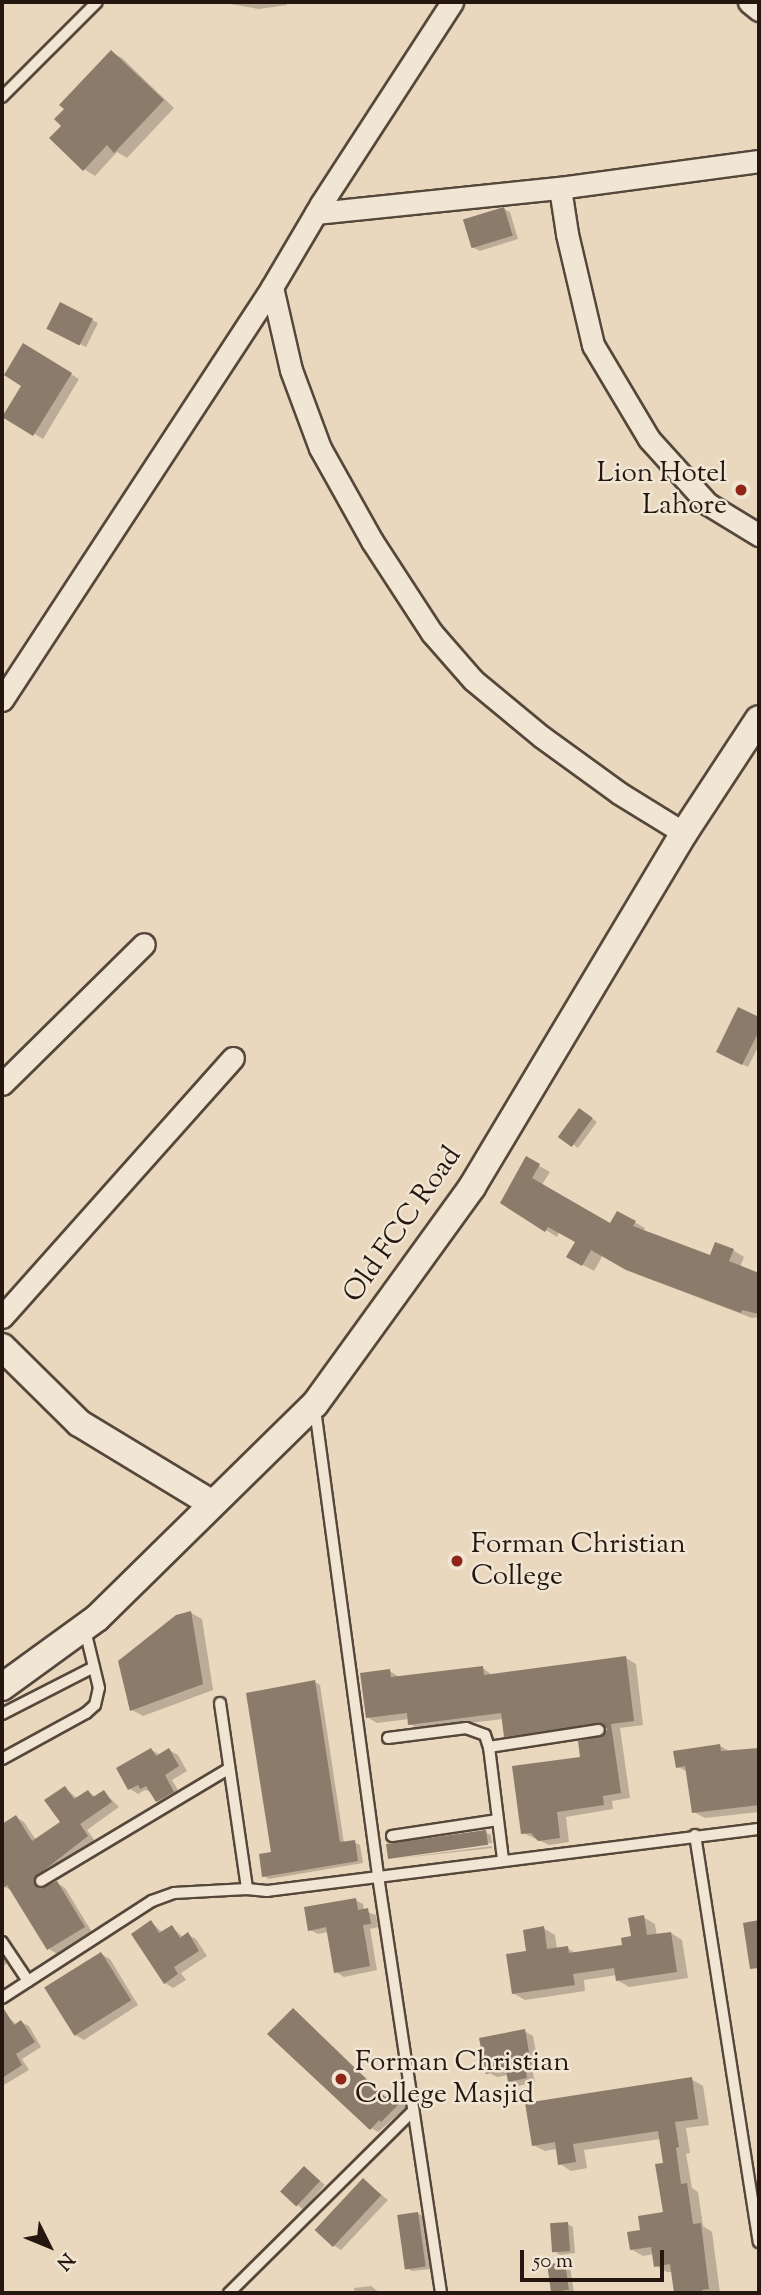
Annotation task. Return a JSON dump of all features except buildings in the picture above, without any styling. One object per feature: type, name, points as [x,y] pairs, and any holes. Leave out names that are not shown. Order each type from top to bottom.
[{"type":"street","points":[[2,699],[272,287],[316,213],[452,2]]},
{"type":"street","points":[[749,2],[759,10]]},
{"type":"street","points":[[316,213],[560,188],[759,161]]},
{"type":"street","points":[[560,188],[567,234],[593,345],[649,439],[708,504],[759,535]]},
{"type":"street","points":[[272,287],[291,370],[320,448],[372,541],[432,633],[473,680],[542,737],[619,793],[684,833]]},
{"type":"street","name":"Old FCC Road","points":[[2,1687],[84,1627],[314,1404],[472,1188],[684,833],[759,719]]},
{"type":"street","points":[[2,1084],[144,944]]},
{"type":"street","points":[[2,1317],[233,1058]]},
{"type":"street","points":[[2,1347],[79,1423],[211,1503]]},
{"type":"lane","points":[[2,97],[8,94],[97,2]]},
{"type":"lane","points":[[314,1404],[378,1876],[441,2293]]},
{"type":"lane","points":[[2,1759],[86,1713],[95,1705],[99,1688],[84,1627]]},
{"type":"lane","points":[[2,1714],[94,1667]]},
{"type":"lane","points":[[220,1703],[247,1889]]},
{"type":"lane","points":[[388,1738],[467,1728],[479,1730],[489,1747],[502,1860]]},
{"type":"lane","points":[[489,1747],[599,1730]]},
{"type":"lane","points":[[40,1881],[228,1769]]},
{"type":"lane","points":[[392,1836],[498,1820]]},
{"type":"lane","points":[[2,1998],[152,1901],[174,1893],[247,1889],[267,1891],[759,1829]]},
{"type":"lane","points":[[695,1835],[759,2242]]},
{"type":"lane","points":[[2,1942],[28,1981]]},
{"type":"lane","points":[[229,2293],[413,2110]]},
{"type":"place","name":"Lion Hotel Lahore","points":[[741,490]]},
{"type":"place","name":"Forman Christian College","points":[[457,1561]]},
{"type":"place","name":"Forman Christian College Masjid","points":[[341,2079]]}]
